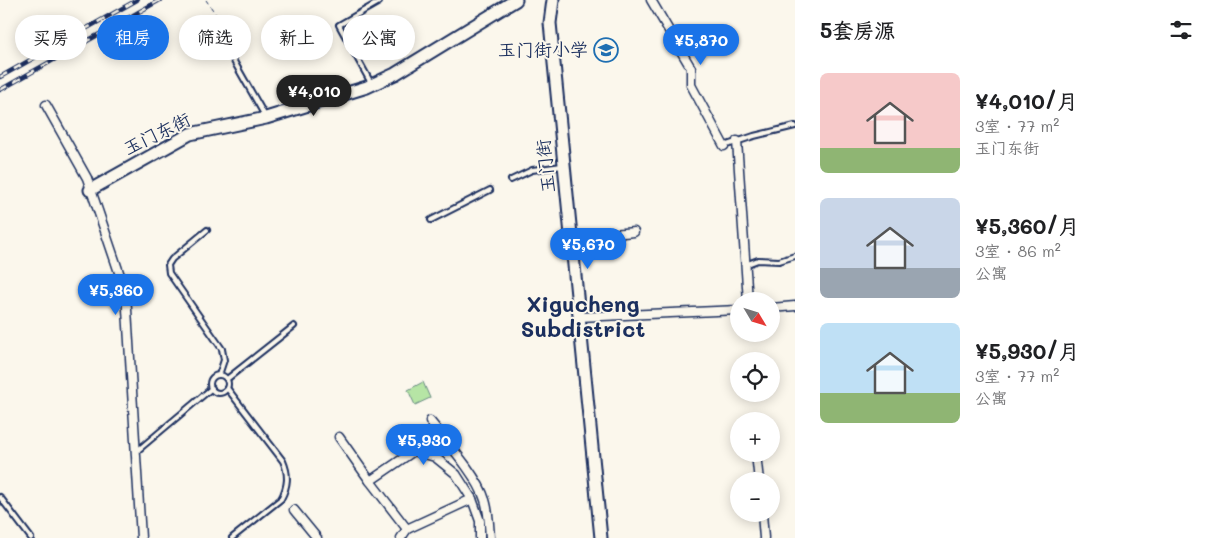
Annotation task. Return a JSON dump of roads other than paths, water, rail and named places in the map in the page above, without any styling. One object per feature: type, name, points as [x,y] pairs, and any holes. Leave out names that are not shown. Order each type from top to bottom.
[{"type":"street","name":"玉门东街","points":[[90,190],[190,134],[266,118],[372,85],[395,74],[516,0]]},
{"type":"street","name":"玉门街","points":[[553,0],[550,22],[601,538]]},
{"type":"street","points":[[651,0],[690,68],[691,85],[724,146]]},
{"type":"street","points":[[46,105],[86,178],[126,293],[141,538]]},
{"type":"street","points":[[737,141],[747,292]]},
{"type":"street","points":[[613,234],[634,232]]},
{"type":"street","points":[[571,238],[590,236]]},
{"type":"street","points":[[780,307],[795,306]]},
{"type":"street","points":[[579,317],[730,310]]},
{"type":"street","points":[[430,421],[482,492],[488,511],[490,538]]},
{"type":"street","points":[[339,437],[407,529]]},
{"type":"street","points":[[370,481],[414,451],[436,457],[456,474],[472,499],[480,520],[480,538]]},
{"type":"street","points":[[401,538],[407,529],[472,499]]},
{"type":"street","points":[[294,510],[317,538]]},
{"type":"street","points":[[763,522],[764,538]]},
{"type":"lane","points":[[372,85],[339,24],[379,2]]},
{"type":"lane","points":[[233,60],[266,118]]},
{"type":"lane","points":[[724,146],[795,126]]},
{"type":"lane","points":[[511,180],[532,170],[564,166]]},
{"type":"lane","points":[[431,220],[490,190]]},
{"type":"lane","points":[[136,452],[212,388],[212,379],[219,375],[224,360],[222,348],[168,269],[172,259],[207,230]]},
{"type":"lane","points":[[745,265],[758,260],[779,261],[795,256]]},
{"type":"lane","points":[[227,379],[294,326]]},
{"type":"lane","points":[[219,375],[227,379]]},
{"type":"lane","points":[[227,379],[227,388],[283,461],[288,480],[280,499],[232,538]]},
{"type":"lane","points":[[212,388],[219,392],[227,388]]},
{"type":"lane","points":[[0,497],[31,538]]},
{"type":"tunnel","points":[[590,237],[613,234]]},
{"type":"railway","points":[[0,77],[137,0]]},
{"type":"railway","points":[[0,90],[160,0]]},
{"type":"place","name":"玉门街小学","points":[[606,50]]},
{"type":"district","name":"Xigucheng Subdistrict","points":[[583,316]]}]
